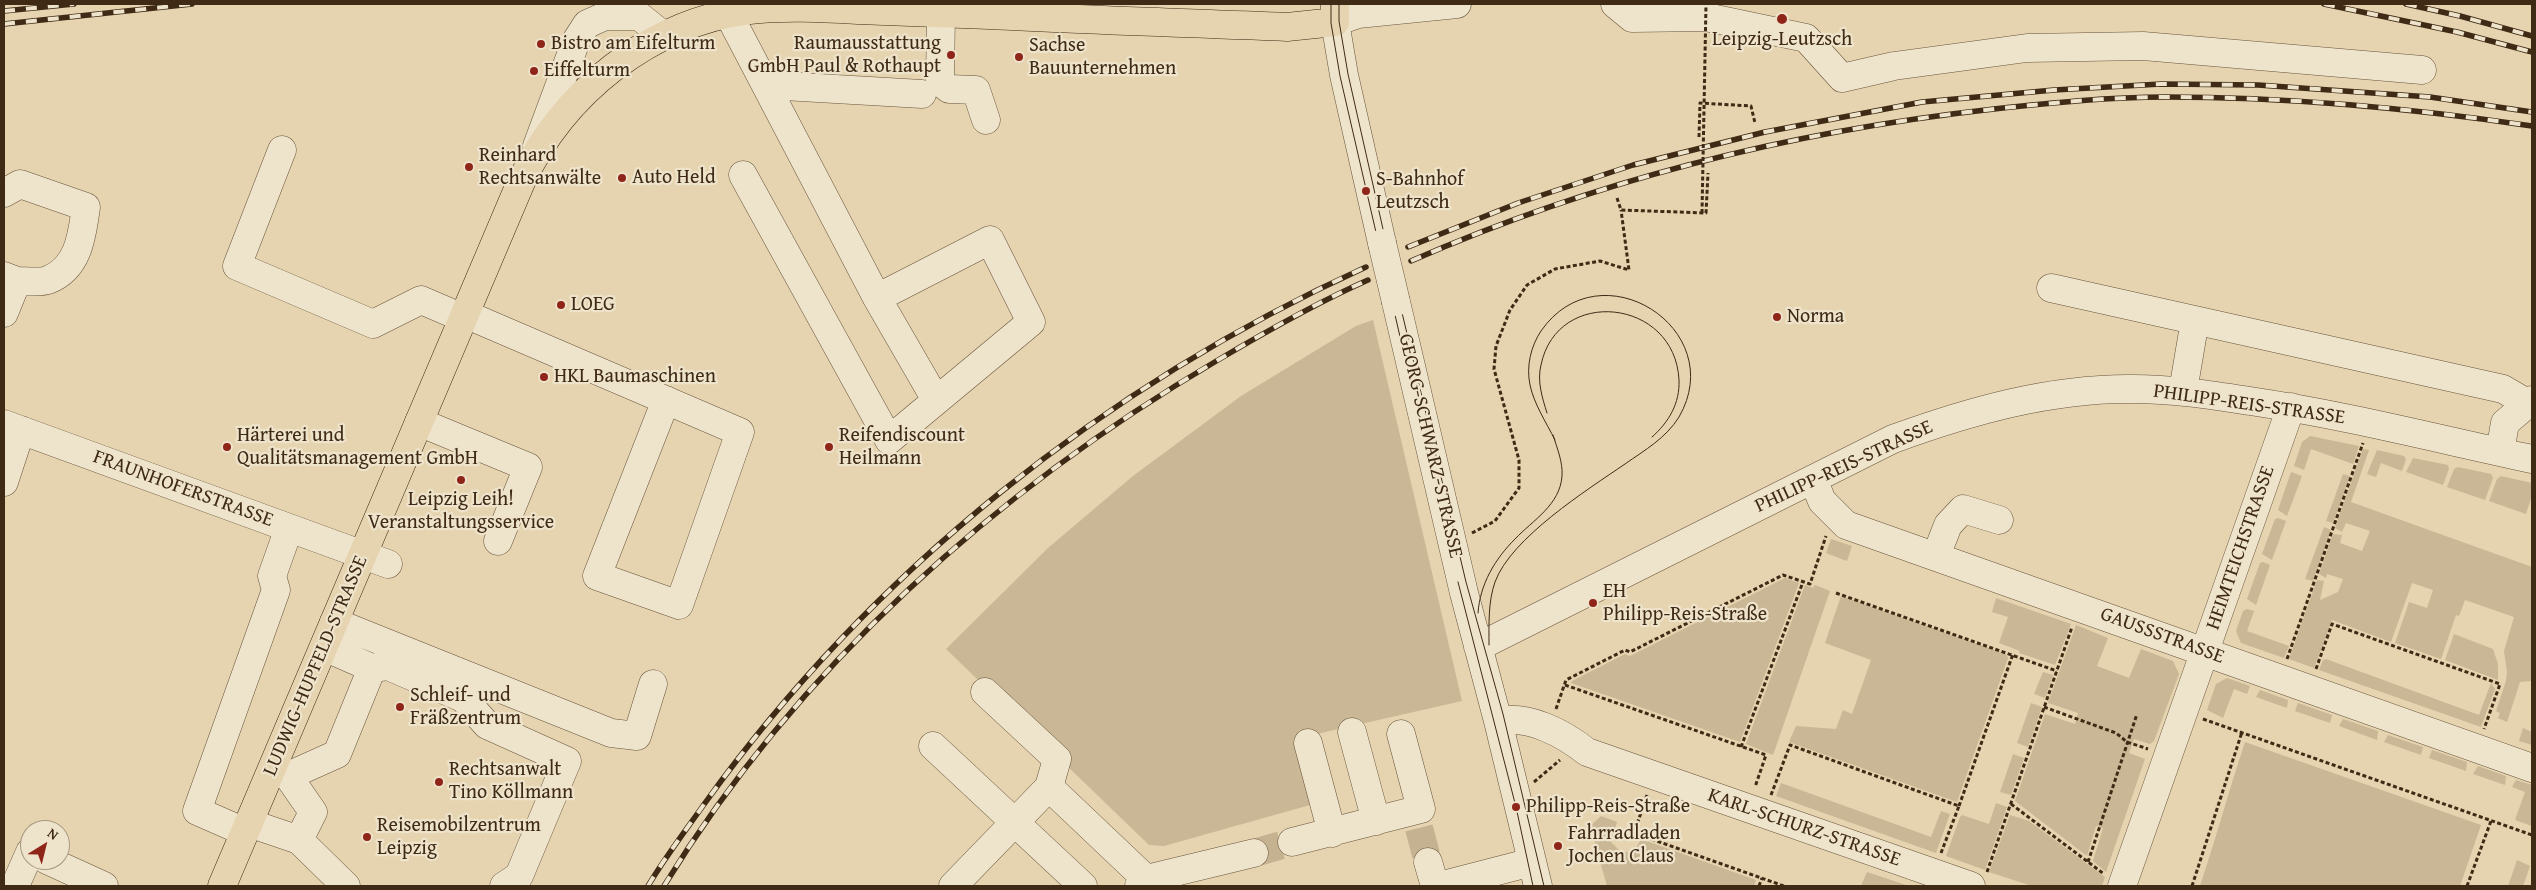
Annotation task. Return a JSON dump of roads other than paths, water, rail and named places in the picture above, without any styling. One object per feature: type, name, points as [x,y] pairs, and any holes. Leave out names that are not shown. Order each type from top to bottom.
[{"type":"main road","name":"LUDWIG-HUPFELD-STRASSE","points":[[222,886],[247,828],[280,772],[334,622],[532,159],[572,104],[622,60],[664,36],[687,26],[748,10],[797,8],[1287,27],[1335,13]]},
{"type":"street","points":[[1335,13],[1358,14],[1457,4]]},
{"type":"street","points":[[1615,4],[1632,18],[1706,17],[1806,38],[1842,78],[1894,66],[2027,48],[2143,46],[2422,70]]},
{"type":"street","points":[[941,13],[940,82],[949,88],[976,90],[986,120]]},
{"type":"street","name":"GEORG-SCHWARZ-STRASSE","points":[[1335,13],[1344,75],[1382,243],[1452,544],[1535,874]]},
{"type":"street","points":[[729,15],[877,298],[936,400]]},
{"type":"street","points":[[532,159],[576,40],[587,24],[605,16],[639,16],[664,36]]},
{"type":"street","points":[[766,85],[922,94]]},
{"type":"street","points":[[282,150],[237,266],[373,324],[421,300],[464,316],[666,400],[740,432],[678,605],[597,576],[666,400]]},
{"type":"street","points":[[743,175],[888,440],[1031,322],[990,240],[877,298]]},
{"type":"street","points":[[4,193],[20,184],[86,208],[81,245],[67,267],[48,280],[10,278],[4,313]]},
{"type":"street","points":[[2050,288],[2503,389],[2529,402],[2505,423],[2500,452]]},
{"type":"street","points":[[2183,391],[2195,320]]},
{"type":"street","name":"PHILIPP-REIS-STRASSE","points":[[1478,647],[1893,439],[1955,417],[2066,394],[2132,389],[2183,391],[2291,407],[2532,458]]},
{"type":"street","name":"HEIMTEICHSTRASSE","points":[[2114,881],[2183,712],[2291,407]]},
{"type":"street","points":[[419,422],[528,467],[498,541]]},
{"type":"street","points":[[4,482],[12,427]]},
{"type":"street","name":"FRAUNHOFERSTRASSE","points":[[12,427],[388,564]]},
{"type":"street","name":"GAUSSSTRASSE","points":[[1813,479],[1822,501],[1846,525],[2532,768]]},
{"type":"street","points":[[1936,556],[1948,525],[1963,510],[2000,520]]},
{"type":"street","points":[[289,528],[272,576],[276,590],[197,811],[247,828],[299,840],[346,886]]},
{"type":"street","points":[[334,622],[612,732],[636,736],[653,684]]},
{"type":"street","points":[[324,647],[372,668],[388,666],[463,698],[487,725],[567,761],[518,876],[504,886]]},
{"type":"street","points":[[299,840],[313,812],[280,772],[337,754],[372,668]]},
{"type":"street","points":[[953,886],[1049,787],[1057,759],[985,692]]},
{"type":"street","name":"KARL-SCHURZ-STRASSE","points":[[1498,721],[1513,719],[1536,724],[1587,752],[1654,776],[1934,874],[1978,882]]},
{"type":"street","points":[[1352,732],[1376,821]]},
{"type":"street","points":[[1292,842],[1376,821],[1417,820],[1421,810],[1401,734]]},
{"type":"street","points":[[1308,743],[1332,833]]},
{"type":"street","points":[[932,746],[1083,886]]},
{"type":"street","points":[[1049,787],[1143,883],[1254,852]]},
{"type":"street","points":[[15,886],[22,870]]},
{"type":"street","points":[[69,870],[104,886]]},
{"type":"street","points":[[1434,878],[1535,874]]},
{"type":"tunnel","points":[[1419,828],[1428,862]]},
{"type":"tunnel","points":[[1254,853],[1292,842]]},
{"type":"tram line","points":[[1331,4],[1331,23],[1340,76],[1410,380]]},
{"type":"tram line","points":[[1339,4],[1339,21],[1348,74],[1399,300],[1466,582],[1503,714],[1544,886]]},
{"type":"tram line","points":[[1489,645],[1489,613],[1495,582],[1504,565],[1517,549],[1533,532],[1571,501],[1655,443],[1679,417],[1690,385],[1687,354],[1673,329],[1651,309],[1624,298],[1595,296],[1566,307],[1541,331],[1534,343],[1530,357],[1529,378],[1534,399],[1555,440]]},
{"type":"tram line","points":[[1547,413],[1540,377],[1541,365],[1551,340],[1569,322],[1591,313],[1614,312],[1638,318],[1658,332],[1673,353],[1679,380],[1678,396],[1672,412],[1664,425],[1652,437]]},
{"type":"tram line","points":[[1478,613],[1485,582],[1495,564],[1508,547],[1551,504],[1560,486],[1562,466],[1553,435]]},
{"type":"tram line","points":[[1458,582],[1516,807],[1533,886]]},
{"type":"railway","points":[[4,11],[74,4]]},
{"type":"railway","points":[[4,24],[192,4]]},
{"type":"railway","points":[[2324,4],[2457,32],[2532,52]]},
{"type":"railway","points":[[2406,4],[2460,16],[2532,36]]},
{"type":"railway","points":[[1408,247],[1518,203],[1633,165],[1765,132],[1922,102],[2054,90],[2161,84],[2258,85],[2430,97],[2532,112]]},
{"type":"railway","points":[[1411,261],[1481,232],[1552,206],[1624,183],[1697,163],[1770,145],[1844,131],[1994,109],[2123,98],[2258,99],[2395,109],[2532,126]]},
{"type":"railway","points":[[648,886],[668,854],[705,803],[771,718],[842,638],[919,563],[1001,492],[1087,427],[1177,368],[1270,314],[1366,267]]},
{"type":"railway","points":[[664,886],[717,806],[776,730],[840,657],[909,589],[981,525],[1057,466],[1137,411],[1273,328],[1368,280]]},
{"type":"place","name":"Leipzig-Leutzsch","points":[[1782,19]]},
{"type":"place","name":"Bistro am Eifelturm","points":[[541,44]]},
{"type":"place","name":"Raumausstattung GmbH Paul & Rothaupt","points":[[951,55]]},
{"type":"place","name":"Sachse Bauunternehmen","points":[[1019,57]]},
{"type":"place","name":"Eiffelturm","points":[[534,71]]},
{"type":"place","name":"Reinhard Rechtsanwälte","points":[[469,167]]},
{"type":"place","name":"Auto Held","points":[[622,178]]},
{"type":"place","name":"S-Bahnhof Leutzsch","points":[[1366,191]]},
{"type":"place","name":"LOEG","points":[[561,305]]},
{"type":"place","name":"Norma","points":[[1777,317]]},
{"type":"place","name":"HKL Baumaschinen","points":[[544,377]]},
{"type":"place","name":"Härterei und Qualitätsmanagement GmbH","points":[[227,447]]},
{"type":"place","name":"Reifendiscount Heilmann","points":[[829,447]]},
{"type":"place","name":"Leipzig Leih! Veranstaltungsservice","points":[[461,480]]},
{"type":"place","name":"EH Philipp-Reis-Straße","points":[[1593,603]]},
{"type":"place","name":"Schleif- und Fräßzentrum","points":[[400,707]]},
{"type":"place","name":"Rechtsanwalt Tino Köllmann","points":[[439,782]]},
{"type":"place","name":"Philipp-Reis-Straße","points":[[1516,807]]},
{"type":"place","name":"Reisemobilzentrum Leipzig","points":[[367,837]]},
{"type":"place","name":"Fahrradladen Jochen Claus","points":[[1558,846]]}]
